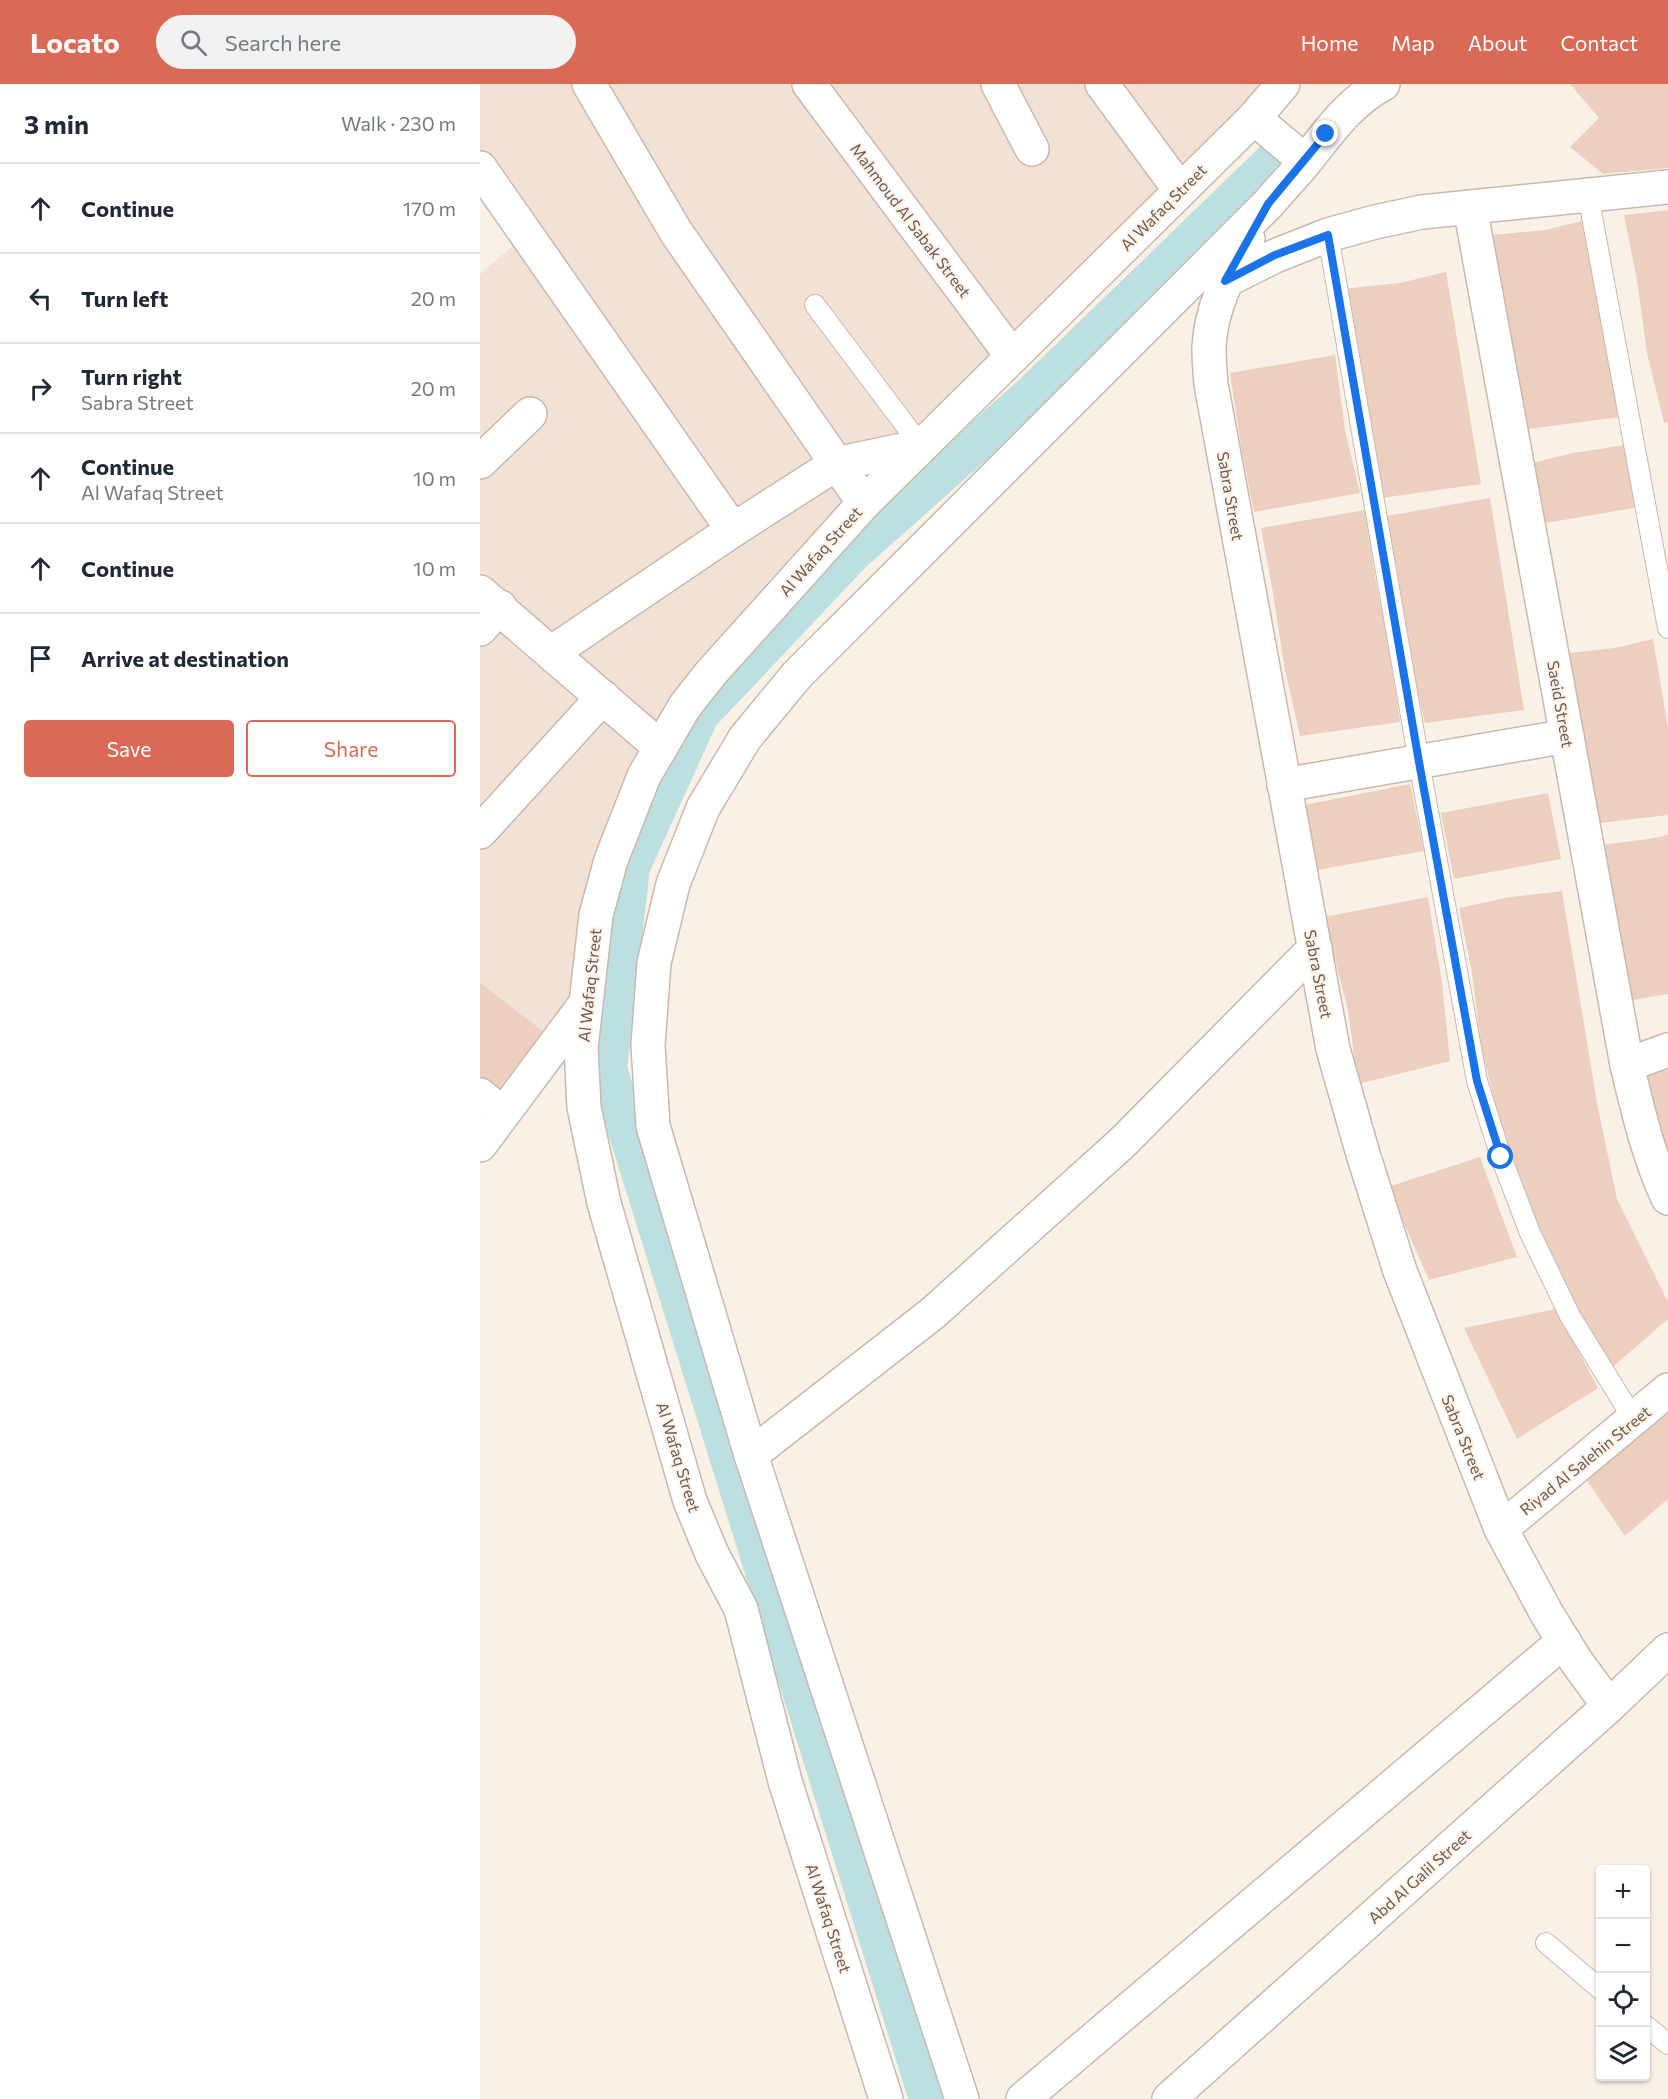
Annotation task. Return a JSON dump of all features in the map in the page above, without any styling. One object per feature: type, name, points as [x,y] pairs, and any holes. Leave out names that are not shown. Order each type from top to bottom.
[{"type":"street","points":[[589,84],[676,232],[864,502]]},
{"type":"street","name":"Mahmoud Al Sabak Street","points":[[809,84],[1012,356]]},
{"type":"street","points":[[998,84],[1032,149]]},
{"type":"street","points":[[1102,84],[1180,190]]},
{"type":"street","name":"Al Wafaq Street","points":[[886,2099],[785,1781],[741,1609],[712,1554],[690,1501],[604,1203],[584,1107],[581,1048],[596,915],[611,860],[644,776],[685,706],[711,673],[864,502],[1254,118],[1283,84]]},
{"type":"street","points":[[962,2099],[752,1455],[653,1126],[648,1045],[654,963],[673,884],[703,808],[745,738],[797,675],[1268,204],[1349,108],[1383,84]]},
{"type":"street","points":[[1254,118],[1305,161]]},
{"type":"street","points":[[480,168],[733,530]]},
{"type":"street","points":[[1225,281],[1275,255],[1328,235],[1403,216],[1668,187]]},
{"type":"street","name":"Sabra Street","points":[[1268,204],[1225,281],[1214,312],[1209,347],[1211,384],[1334,1049],[1396,1260],[1500,1529],[1564,1641],[1609,1706]]},
{"type":"street","name":"Saeid Street","points":[[1470,207],[1627,1065],[1643,1130],[1668,1198]]},
{"type":"street","points":[[480,462],[530,414]]},
{"type":"street","points":[[551,652],[836,464],[921,446]]},
{"type":"street","points":[[487,609],[551,652],[660,747]]},
{"type":"street","points":[[480,832],[603,697]]},
{"type":"street","points":[[1284,785],[1567,736]]},
{"type":"street","points":[[752,1455],[933,1313],[1122,1143],[1315,948]]},
{"type":"street","points":[[480,1145],[492,1104],[585,1003]]},
{"type":"street","points":[[1627,1065],[1668,1050]]},
{"type":"street","name":"Riyad Al Salehin Street","points":[[1500,1529],[1668,1390]]},
{"type":"street","points":[[1023,2099],[1564,1641]]},
{"type":"street","name":"Abd Al Galil Street","points":[[1169,2099],[1609,1706],[1668,1650]]},
{"type":"lane","points":[[1588,195],[1668,628]]},
{"type":"lane","points":[[1328,235],[1477,1081],[1501,1157],[1530,1233],[1570,1316],[1634,1420]]},
{"type":"lane","points":[[815,305],[921,446]]},
{"type":"lane","points":[[1546,1944],[1596,1986]]},
{"type":"lane","points":[[1647,2027],[1668,2044]]},
{"type":"shaded area","points":[[480,84],[1281,84],[921,446],[659,744],[480,591],[480,274],[530,231],[480,163]]},
{"type":"shaded area","points":[[480,599],[657,748],[582,1001],[480,1141]]},
{"type":"building","points":[[1570,84],[1668,84],[1668,168],[1603,174],[1570,147],[1599,118]]},
{"type":"building","points":[[1668,210],[1668,422],[1664,423],[1647,353],[1637,280],[1624,215]]},
{"type":"building","points":[[1589,219],[1621,417],[1528,429],[1513,363],[1504,296],[1492,235],[1546,230]]},
{"type":"building","points":[[1446,272],[1481,484],[1381,498],[1342,289],[1400,283]]},
{"type":"building","points":[[1335,355],[1345,430],[1360,493],[1254,512],[1230,373]]},
{"type":"building","points":[[1626,445],[1639,507],[1540,524],[1528,464],[1573,453]]},
{"type":"building","points":[[1490,498],[1524,710],[1425,723],[1408,653],[1399,580],[1386,516]]},
{"type":"building","points":[[1365,510],[1400,722],[1300,736],[1284,665],[1261,528]]},
{"type":"building","points":[[1653,639],[1668,728],[1668,815],[1600,823],[1586,766],[1568,653],[1615,648]]},
{"type":"building","points":[[1410,784],[1424,851],[1317,870],[1304,805]]},
{"type":"building","points":[[1548,793],[1561,859],[1454,879],[1441,813]]},
{"type":"building","points":[[1668,835],[1668,994],[1632,1000],[1601,845]]},
{"type":"building","points":[[1562,891],[1597,1103],[1617,1199],[1668,1302],[1668,1319],[1607,1372],[1535,1218],[1498,1116],[1481,1046],[1472,973],[1459,908],[1510,897]]},
{"type":"building","points":[[1428,897],[1442,983],[1450,1061],[1358,1084],[1348,1010],[1324,917]]},
{"type":"building","points":[[480,983],[544,1032],[493,1095],[480,1086]]},
{"type":"building","points":[[1668,1070],[1668,1167],[1646,1076]]},
{"type":"building","points":[[1480,1157],[1517,1257],[1429,1280],[1388,1187]]},
{"type":"building","points":[[1556,1309],[1598,1388],[1517,1439],[1464,1328]]},
{"type":"building","points":[[1668,1399],[1668,1499],[1625,1536],[1581,1472]]},
{"type":"waterway","points":[[928,2099],[608,1069],[631,867],[700,715],[853,553],[1034,392],[1284,150]]},
{"type":"route","points":[[1326,134],[1268,204],[1225,281],[1275,255],[1328,235],[1477,1081],[1501,1157]]}]
